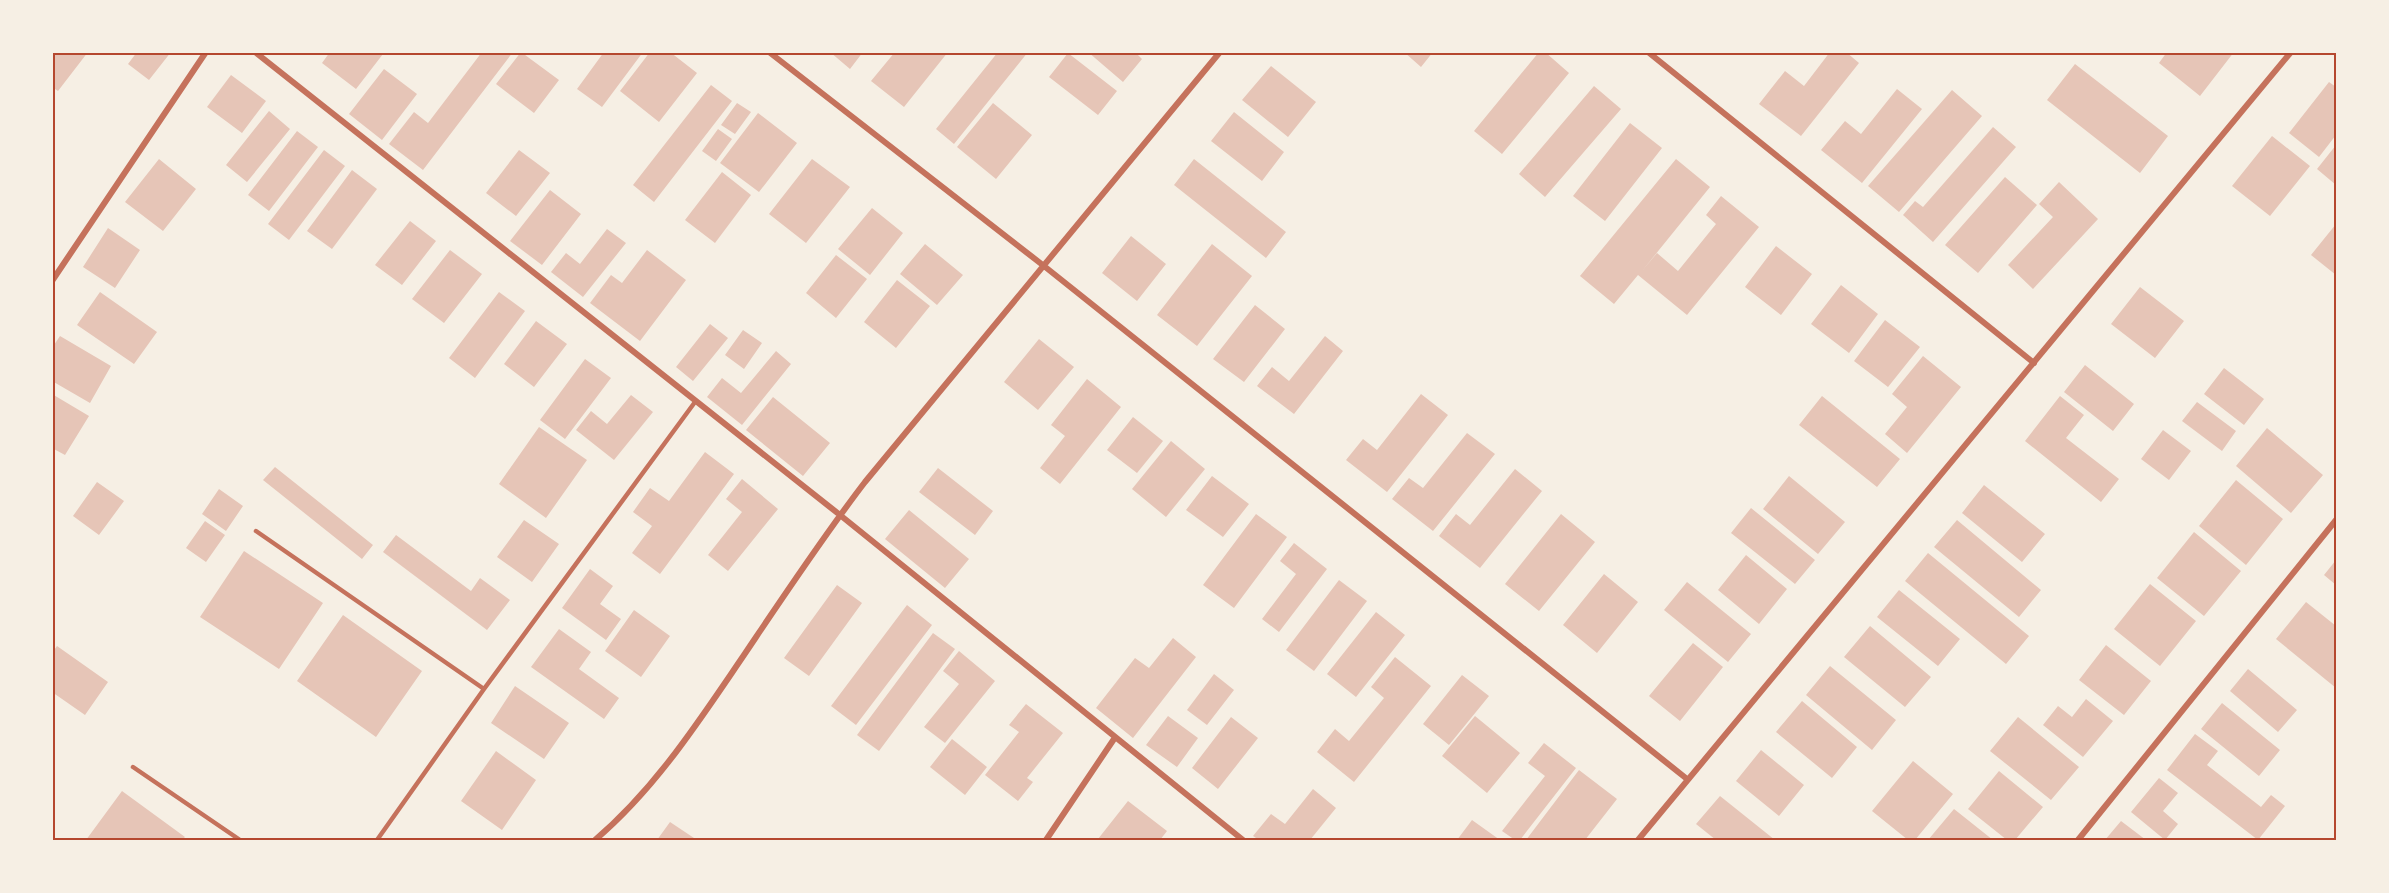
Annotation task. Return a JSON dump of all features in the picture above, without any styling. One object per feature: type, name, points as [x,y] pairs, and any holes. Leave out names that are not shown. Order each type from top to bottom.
[{"type":"street","points":[[52,281],[206,52]]},
{"type":"street","points":[[255,52],[840,515],[1114,739],[1243,840]]},
{"type":"street","points":[[769,52],[1044,266],[1687,779]]},
{"type":"street","points":[[595,840],[639,798],[678,752],[840,515],[920,413],[1220,52]]},
{"type":"street","points":[[1648,52],[2034,363]]},
{"type":"street","points":[[1638,840],[2291,52]]},
{"type":"street","points":[[2078,840],[2337,520]]},
{"type":"street","points":[[1046,840],[1114,739]]},
{"type":"lane","points":[[377,840],[484,689],[695,402]]},
{"type":"lane","points":[[256,531],[484,689]]},
{"type":"lane","points":[[133,767],[240,840]]},
{"type":"building","points":[[52,52],[88,52],[58,91],[52,87]]},
{"type":"building","points":[[137,52],[171,52],[149,80],[128,64]]},
{"type":"building","points":[[330,52],[380,52],[383,54],[356,89],[322,63]]},
{"type":"building","points":[[482,52],[513,52],[423,170],[389,144],[414,112],[428,123]]},
{"type":"building","points":[[521,52],[559,80],[534,113],[496,84]]},
{"type":"building","points":[[604,52],[643,52],[602,107],[577,89]]},
{"type":"building","points":[[650,52],[670,52],[697,73],[659,122],[620,91]]},
{"type":"building","points":[[830,52],[863,52],[850,69]]},
{"type":"building","points":[[895,52],[948,52],[904,107],[871,81]]},
{"type":"building","points":[[998,52],[1028,52],[954,144],[936,129]]},
{"type":"building","points":[[1088,52],[1135,52],[1142,59],[1123,82]]},
{"type":"building","points":[[1404,52],[1433,52],[1421,67]]},
{"type":"building","points":[[1539,52],[1545,52],[1569,73],[1502,154],[1474,131]]},
{"type":"building","points":[[1830,52],[1846,52],[1859,63],[1801,136],[1759,104],[1785,71],[1804,86]]},
{"type":"building","points":[[2167,52],[2234,52],[2200,96],[2159,63]]},
{"type":"building","points":[[1068,53],[1117,91],[1098,115],[1049,77]]},
{"type":"building","points":[[2075,64],[2168,136],[2140,173],[2047,100]]},
{"type":"building","points":[[1271,66],[1316,102],[1288,137],[1242,100]]},
{"type":"building","points":[[384,69],[417,94],[382,140],[349,114]]},
{"type":"building","points":[[231,75],[266,101],[242,133],[207,107]]},
{"type":"building","points":[[2329,82],[2336,87],[2336,135],[2319,157],[2289,133]]},
{"type":"building","points":[[711,85],[732,101],[654,202],[633,185]]},
{"type":"building","points":[[1594,86],[1621,109],[1545,197],[1519,174]]},
{"type":"building","points":[[1897,89],[1922,109],[1862,183],[1821,150],[1845,121],[1861,134]]},
{"type":"building","points":[[1952,90],[1982,116],[1899,212],[1868,186]]},
{"type":"building","points":[[737,103],[751,112],[735,134],[721,125]]},
{"type":"building","points":[[993,103],[1032,135],[996,179],[957,147]]},
{"type":"building","points":[[269,111],[290,129],[247,182],[226,165]]},
{"type":"building","points":[[1234,112],[1284,152],[1262,181],[1211,141]]},
{"type":"building","points":[[758,113],[797,143],[759,192],[720,163]]},
{"type":"building","points":[[1630,123],[1662,148],[1605,221],[1573,196]]},
{"type":"building","points":[[1993,127],[2016,147],[1933,242],[1903,215],[1915,201],[1923,207]]},
{"type":"building","points":[[718,129],[732,139],[716,161],[702,151]]},
{"type":"building","points":[[297,131],[318,147],[269,211],[248,195]]},
{"type":"building","points":[[2272,136],[2310,166],[2270,216],[2232,186]]},
{"type":"building","points":[[2336,145],[2336,185],[2317,169]]},
{"type":"building","points":[[324,150],[345,166],[289,240],[268,224]]},
{"type":"building","points":[[519,150],[550,173],[516,216],[486,193]]},
{"type":"building","points":[[159,159],[196,189],[163,231],[125,202]]},
{"type":"building","points":[[812,159],[850,187],[806,243],[769,214]]},
{"type":"building","points":[[1194,159],[1286,232],[1266,258],[1174,185]]},
{"type":"building","points":[[1676,159],[1710,187],[1642,271],[1657,253],[1678,271],[1716,224],[1706,215],[1721,196],[1759,227],[1687,315],[1638,275],[1614,304],[1580,276]]},
{"type":"building","points":[[352,170],[377,189],[332,249],[307,231]]},
{"type":"building","points":[[722,172],[751,195],[715,243],[685,220]]},
{"type":"building","points":[[2005,177],[2037,205],[1978,273],[1945,245]]},
{"type":"building","points":[[2059,182],[2098,219],[2033,289],[2008,265],[2053,217],[2039,204]]},
{"type":"building","points":[[550,190],[581,214],[542,265],[510,241]]},
{"type":"building","points":[[872,208],[903,233],[870,275],[838,249]]},
{"type":"building","points":[[410,221],[436,241],[402,285],[375,265]]},
{"type":"building","points":[[2336,224],[2336,275],[2311,255]]},
{"type":"building","points":[[108,228],[140,250],[115,288],[83,267]]},
{"type":"building","points":[[607,229],[626,243],[583,297],[551,272],[566,253],[580,264]]},
{"type":"building","points":[[1131,236],[1166,264],[1137,301],[1102,273]]},
{"type":"building","points":[[925,244],[963,275],[937,305],[900,274]]},
{"type":"building","points":[[1212,244],[1252,276],[1197,346],[1157,315]]},
{"type":"building","points":[[1776,246],[1812,274],[1781,315],[1745,287]]},
{"type":"building","points":[[450,250],[482,274],[444,323],[412,299]]},
{"type":"building","points":[[647,250],[686,280],[640,341],[590,303],[611,275],[622,283]]},
{"type":"building","points":[[836,255],[867,279],[836,318],[806,293]]},
{"type":"building","points":[[897,280],[930,306],[896,348],[864,322]]},
{"type":"building","points":[[1841,285],[1878,314],[1849,353],[1811,324]]},
{"type":"building","points":[[2140,287],[2184,321],[2155,358],[2111,324]]},
{"type":"building","points":[[100,292],[157,332],[134,364],[77,325]]},
{"type":"building","points":[[499,292],[525,311],[475,378],[449,358]]},
{"type":"building","points":[[1255,305],[1285,329],[1244,382],[1213,359]]},
{"type":"building","points":[[1885,320],[1920,347],[1888,387],[1854,361]]},
{"type":"building","points":[[536,321],[567,344],[534,387],[504,364]]},
{"type":"building","points":[[710,324],[728,338],[693,381],[676,367]]},
{"type":"building","points":[[743,330],[762,343],[744,369],[725,355]]},
{"type":"building","points":[[60,336],[111,366],[90,403],[52,381],[52,348]]},
{"type":"building","points":[[1325,336],[1343,351],[1294,414],[1257,386],[1272,367],[1289,381]]},
{"type":"building","points":[[1039,339],[1074,367],[1038,410],[1004,382]]},
{"type":"building","points":[[776,351],[791,364],[742,425],[707,397],[722,378],[741,393]]},
{"type":"building","points":[[1923,356],[1961,387],[1907,453],[1885,434],[1907,407],[1892,394]]},
{"type":"building","points":[[585,359],[611,378],[565,439],[540,420]]},
{"type":"building","points":[[2085,365],[2134,404],[2113,431],[2064,392]]},
{"type":"building","points":[[2224,368],[2264,399],[2244,425],[2204,394]]},
{"type":"building","points":[[1087,379],[1121,407],[1060,484],[1040,468],[1065,436],[1051,425]]},
{"type":"building","points":[[52,394],[89,416],[65,455],[52,448]]},
{"type":"building","points":[[1421,394],[1448,415],[1387,492],[1346,460],[1363,439],[1377,450]]},
{"type":"building","points":[[631,395],[653,412],[614,460],[576,430],[591,411],[607,424]]},
{"type":"building","points":[[1822,396],[1900,459],[1877,487],[1799,425]]},
{"type":"building","points":[[2060,396],[2084,415],[2066,438],[2119,479],[2101,502],[2025,441]]},
{"type":"building","points":[[773,397],[830,443],[803,476],[746,430]]},
{"type":"building","points":[[2197,402],[2236,431],[2222,451],[2182,421]]},
{"type":"building","points":[[1133,417],[1163,441],[1137,473],[1107,450]]},
{"type":"building","points":[[539,427],[587,460],[546,518],[499,484]]},
{"type":"building","points":[[2267,428],[2323,475],[2291,513],[2236,466]]},
{"type":"building","points":[[2163,430],[2191,451],[2169,480],[2141,459]]},
{"type":"building","points":[[1467,433],[1495,454],[1433,531],[1392,499],[1409,478],[1423,488]]},
{"type":"building","points":[[1171,441],[1205,469],[1166,517],[1132,489]]},
{"type":"building","points":[[705,452],[734,474],[660,574],[632,553],[652,526],[633,512],[650,488],[669,501]]},
{"type":"building","points":[[275,467],[373,545],[362,559],[263,480]]},
{"type":"building","points":[[938,468],[993,511],[975,535],[919,492]]},
{"type":"building","points":[[1515,469],[1542,491],[1480,568],[1439,536],[1456,514],[1470,525]]},
{"type":"building","points":[[1212,476],[1249,504],[1223,537],[1186,510]]},
{"type":"building","points":[[1789,476],[1845,522],[1818,554],[1763,509]]},
{"type":"building","points":[[742,479],[778,509],[728,571],[708,555],[742,512],[726,499]]},
{"type":"building","points":[[2236,480],[2283,519],[2246,565],[2199,526]]},
{"type":"building","points":[[97,482],[124,501],[99,535],[73,516]]},
{"type":"building","points":[[1984,485],[2045,534],[2022,562],[1962,513]]},
{"type":"building","points":[[219,489],[243,506],[226,531],[202,514]]},
{"type":"building","points":[[1751,508],[1815,560],[1795,584],[1731,533]]},
{"type":"building","points":[[909,510],[969,559],[945,588],[885,539]]},
{"type":"building","points":[[1256,514],[1287,537],[1234,608],[1203,585]]},
{"type":"building","points":[[1561,514],[1595,542],[1539,611],[1505,584]]},
{"type":"building","points":[[524,520],[559,544],[532,582],[497,557]]},
{"type":"building","points":[[1957,520],[2041,590],[2019,617],[1934,547]]},
{"type":"building","points":[[205,521],[225,535],[206,562],[186,548]]},
{"type":"building","points":[[2194,532],[2241,571],[2204,616],[2157,578]]},
{"type":"building","points":[[396,535],[471,591],[480,578],[510,600],[487,630],[383,552]]},
{"type":"building","points":[[1294,543],[1327,569],[1279,632],[1262,619],[1296,574],[1280,561]]},
{"type":"building","points":[[244,551],[323,603],[279,669],[200,617]]},
{"type":"building","points":[[1928,553],[2029,636],[2006,664],[1905,581]]},
{"type":"building","points":[[1746,555],[1787,589],[1759,624],[1718,590]]},
{"type":"building","points":[[2336,560],[2336,585],[2324,575]]},
{"type":"building","points":[[590,569],[613,586],[600,604],[621,619],[606,640],[562,608]]},
{"type":"building","points":[[1604,574],[1638,602],[1597,653],[1563,625]]},
{"type":"building","points":[[1339,580],[1367,601],[1314,671],[1286,650]]},
{"type":"building","points":[[1687,582],[1751,634],[1728,662],[1664,610]]},
{"type":"building","points":[[2150,584],[2196,621],[2160,666],[2114,629]]},
{"type":"building","points":[[837,585],[862,603],[809,676],[784,658]]},
{"type":"building","points":[[1899,590],[1960,639],[1938,666],[1877,617]]},
{"type":"building","points":[[2306,602],[2336,626],[2336,688],[2276,639]]},
{"type":"building","points":[[907,605],[932,625],[856,725],[831,706]]},
{"type":"building","points":[[634,610],[670,636],[641,677],[605,651]]},
{"type":"building","points":[[1376,612],[1405,635],[1356,697],[1327,674]]},
{"type":"building","points":[[343,615],[422,671],[376,737],[297,681]]},
{"type":"building","points":[[1870,626],[1931,677],[1905,707],[1844,657]]},
{"type":"building","points":[[559,629],[591,652],[579,669],[619,698],[604,719],[531,667]]},
{"type":"building","points":[[933,633],[955,649],[879,751],[857,735]]},
{"type":"building","points":[[1173,638],[1196,657],[1133,738],[1096,708],[1135,658],[1149,668]]},
{"type":"building","points":[[1693,643],[1723,667],[1680,721],[1649,696]]},
{"type":"building","points":[[2106,645],[2151,681],[2124,715],[2079,680]]},
{"type":"building","points":[[57,646],[108,682],[85,715],[52,692],[52,653]]},
{"type":"building","points":[[959,651],[995,681],[945,743],[924,727],[959,684],[943,671]]},
{"type":"building","points":[[1395,657],[1431,686],[1354,782],[1317,752],[1335,729],[1349,741],[1384,698],[1371,687]]},
{"type":"building","points":[[1830,666],[1896,720],[1872,750],[1806,695]]},
{"type":"building","points":[[2248,669],[2297,710],[2278,732],[2230,691]]},
{"type":"building","points":[[1214,674],[1234,690],[1207,725],[1187,710]]},
{"type":"building","points":[[1462,675],[1489,696],[1449,745],[1423,724]]},
{"type":"building","points":[[515,686],[569,723],[544,759],[491,723]]},
{"type":"building","points":[[2086,699],[2113,721],[2083,757],[2043,725],[2058,706],[2072,717]]},
{"type":"building","points":[[1802,701],[1857,747],[1832,778],[1776,732]]},
{"type":"building","points":[[2222,703],[2280,750],[2259,776],[2201,729]]},
{"type":"building","points":[[1026,704],[1063,733],[1027,778],[1033,782],[1018,801],[985,775],[1019,732],[1009,725]]},
{"type":"building","points":[[1168,716],[1198,738],[1177,767],[1146,745]]},
{"type":"building","points":[[1475,716],[1520,753],[1487,793],[1442,756]]},
{"type":"building","points":[[1231,717],[1258,738],[1218,789],[1192,768]]},
{"type":"building","points":[[2018,717],[2079,767],[2051,800],[1990,751]]},
{"type":"building","points":[[2195,734],[2218,751],[2207,765],[2261,807],[2271,795],[2285,806],[2258,840],[2167,770]]},
{"type":"building","points":[[952,739],[987,767],[965,795],[930,767]]},
{"type":"building","points":[[1544,743],[1576,768],[1520,840],[1515,840],[1502,831],[1545,776],[1528,763]]},
{"type":"building","points":[[1761,750],[1804,785],[1779,816],[1736,781]]},
{"type":"building","points":[[496,751],[536,780],[502,830],[461,801]]},
{"type":"building","points":[[1913,761],[1953,794],[1915,840],[1908,840],[1872,811]]},
{"type":"building","points":[[1579,770],[1617,799],[1585,840],[1526,840]]},
{"type":"building","points":[[1999,771],[2043,807],[2015,840],[2007,840],[1968,809]]},
{"type":"building","points":[[2159,778],[2178,793],[2163,811],[2178,824],[2165,840],[2131,812]]},
{"type":"building","points":[[1313,789],[1336,808],[1310,840],[1259,840],[1253,836],[1271,814],[1285,824]]},
{"type":"building","points":[[122,791],[185,837],[182,840],[86,840]]},
{"type":"building","points":[[1720,796],[1775,840],[1716,840],[1696,824]]},
{"type":"building","points":[[1128,801],[1167,831],[1160,840],[1098,839]]},
{"type":"building","points":[[1954,809],[1993,840],[1928,840]]},
{"type":"building","points":[[1472,820],[1500,840],[1457,840]]},
{"type":"building","points":[[2121,821],[2146,840],[2105,840]]},
{"type":"building","points":[[670,822],[697,840],[657,840]]}]
